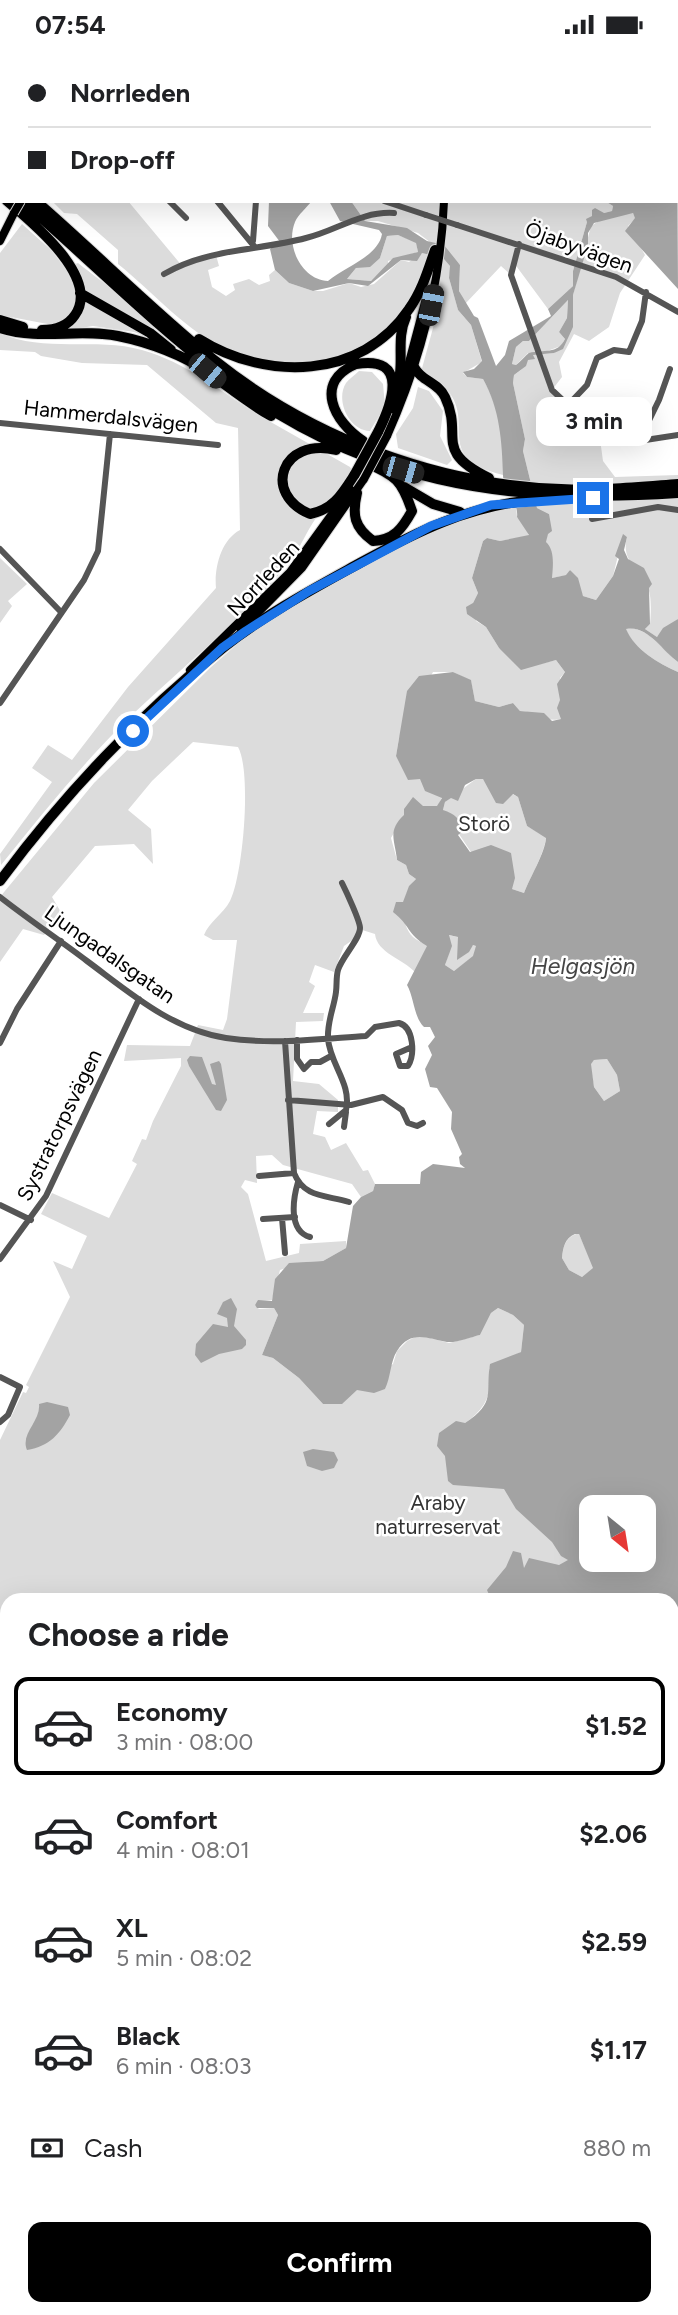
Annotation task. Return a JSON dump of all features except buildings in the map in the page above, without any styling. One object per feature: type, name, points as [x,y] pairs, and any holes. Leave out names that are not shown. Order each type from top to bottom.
[{"type":"highway","points":[[22,203],[224,378],[267,407],[331,441],[403,470],[505,491],[568,497],[678,492]]},
{"type":"highway","points":[[40,203],[51,216],[215,360],[260,393],[315,424],[384,454],[505,491],[542,494],[678,484]]},
{"type":"highway","points":[[0,320],[26,328],[58,328],[75,316],[80,292],[68,262],[11,209]]},
{"type":"highway","points":[[346,496],[382,434],[403,372],[400,340],[409,310],[436,251]]},
{"type":"highway","points":[[80,292],[150,333],[178,357]]},
{"type":"highway","points":[[165,316],[208,345],[236,359],[271,367],[295,368],[332,363],[363,350],[388,332],[409,310]]},
{"type":"highway","points":[[0,328],[35,336],[117,336],[178,357],[207,371],[238,398],[336,450],[390,473],[404,487],[433,504],[462,513]]},
{"type":"highway","points":[[384,454],[343,425],[333,409],[332,395],[341,373],[351,366],[368,362],[388,371],[394,385],[392,404]]},
{"type":"highway","points":[[414,367],[419,376],[444,395],[452,440],[458,457],[505,491]]},
{"type":"highway","points":[[336,450],[320,446],[296,453],[286,464],[282,483],[288,501],[310,514],[326,511],[358,476]]},
{"type":"highway","points":[[357,493],[353,513],[359,530],[373,541],[388,540],[403,528],[412,511],[404,487]]},
{"type":"highway","points":[[222,648],[309,591],[431,526],[505,491]]},
{"type":"highway","name":"Norrleden","points":[[0,881],[96,768],[222,648]]},
{"type":"highway","name":"Norrleden","points":[[0,875],[51,812],[118,738]]},
{"type":"main road","points":[[392,404],[418,332],[436,251],[441,203]]},
{"type":"main road","points":[[0,232],[11,209]]},
{"type":"main road","points":[[0,240],[11,209]]},
{"type":"main road","name":"Norrleden","points":[[222,648],[302,568],[357,493],[358,476],[382,434],[414,367],[431,305],[436,251]]},
{"type":"main road","name":"Norrleden","points":[[118,738],[290,572],[346,496]]},
{"type":"street","points":[[171,203],[186,218]]},
{"type":"street","points":[[219,203],[254,244]]},
{"type":"street","points":[[254,244],[256,203]]},
{"type":"street","name":"Öjabyvägen","points":[[390,203],[584,266],[646,292],[678,313]]},
{"type":"street","points":[[164,274],[210,255],[254,244],[294,241],[344,225],[365,215],[394,213]]},
{"type":"street","points":[[519,244],[511,275],[547,380],[568,405],[614,435],[639,440],[678,435]]},
{"type":"street","points":[[568,405],[587,385],[597,358],[614,351],[629,352],[642,321],[646,292]]},
{"type":"street","points":[[639,440],[659,400],[670,369]]},
{"type":"street","name":"Hammerdalsvägen","points":[[0,422],[218,445]]},
{"type":"street","points":[[0,703],[60,611],[84,580],[98,551],[110,433]]},
{"type":"street","points":[[592,519],[657,507],[678,510]]},
{"type":"street","points":[[0,549],[60,611]]},
{"type":"street","points":[[342,883],[360,927],[356,940],[348,947],[337,972],[336,994],[329,1014],[328,1038],[331,1056],[346,1087],[344,1127]]},
{"type":"street","name":"Ljungadalsgatan","points":[[1,898],[166,1017],[206,1034],[227,1038],[285,1041],[366,1036],[375,1027],[399,1023],[408,1029],[412,1047]]},
{"type":"street","points":[[0,1043],[17,1009],[61,941]]},
{"type":"street","name":"Systratorpsvägen","points":[[0,1259],[31,1220],[51,1186],[139,999]]},
{"type":"street","points":[[297,1040],[300,1068],[306,1068],[311,1062],[320,1062],[331,1056]]},
{"type":"street","points":[[285,1041],[294,1173],[298,1182],[312,1194],[349,1202]]},
{"type":"street","points":[[329,1124],[347,1108],[383,1097],[402,1110],[408,1123],[417,1126],[423,1123]]},
{"type":"street","points":[[288,1100],[347,1108]]},
{"type":"street","points":[[259,1177],[294,1173]]},
{"type":"street","points":[[298,1182],[294,1197],[297,1229],[310,1237]]},
{"type":"street","points":[[0,1205],[31,1220]]},
{"type":"street","points":[[263,1219],[295,1217]]},
{"type":"street","points":[[282,1218],[285,1253]]},
{"type":"street","points":[[0,1377],[20,1387],[8,1415],[0,1422]]},
{"type":"green space","points":[[54,203],[130,203],[183,267],[216,255],[219,266],[208,270],[212,287],[226,296],[235,290],[233,284],[249,279],[259,285],[270,281],[269,275],[275,270],[289,283],[313,291],[323,291],[349,283],[361,287],[374,284],[401,260],[409,262],[422,253],[428,254],[418,284],[406,305],[384,330],[365,344],[321,361],[274,363],[250,359],[227,350],[198,332],[118,264],[118,250],[77,214],[64,213]]},
{"type":"green space","points":[[352,203],[608,203],[613,206],[612,211],[592,216],[587,222],[573,271],[573,286],[548,309],[514,263],[511,275],[501,266],[465,304],[459,291],[460,265],[418,233],[378,221],[365,221]]},
{"type":"green space","points":[[632,212],[636,218],[628,226],[645,255],[620,293],[609,327],[589,341],[574,334],[559,362],[562,377],[552,390],[614,435],[600,439],[603,461],[615,477],[678,475],[678,619],[657,637],[645,629],[650,624],[650,594],[647,585],[628,558],[627,537],[623,535],[613,576],[596,600],[583,596],[570,570],[567,575],[552,578],[546,542],[549,514],[537,508],[523,451],[525,439],[513,383],[514,375],[526,364],[528,353],[516,365],[512,364],[516,347],[523,341],[529,341],[568,300],[567,318],[559,332],[565,339],[561,346],[567,340],[573,295],[591,226],[602,219]],"holes":[[[561,346],[554,353],[539,354]]]},
{"type":"green space","points":[[22,224],[51,250],[65,268],[78,263],[125,300],[149,321],[164,343],[134,332],[93,326],[74,329],[0,315],[0,253]]},
{"type":"green space","points":[[398,235],[416,242],[418,252],[388,261],[388,265],[371,281],[347,279],[356,268],[380,258],[387,236]]},
{"type":"green space","points":[[443,258],[451,267],[449,278],[458,310],[471,325],[482,362],[463,373],[467,377],[483,379],[501,425],[505,451],[503,475],[482,468],[469,459],[462,450],[459,439],[455,403],[442,385],[421,372],[436,317]]},
{"type":"green space","points":[[0,333],[17,339],[52,344],[124,346],[159,356],[190,371],[262,417],[350,467],[353,472],[316,518],[293,558],[270,585],[104,743],[1,865],[0,854],[52,782],[32,768],[48,745],[72,760],[128,687],[216,588],[220,555],[228,540],[240,530],[238,428],[216,423],[147,365],[82,363],[41,356],[35,352],[0,350]]},
{"type":"green space","points":[[359,371],[372,372],[383,384],[385,406],[370,431],[356,426],[343,406],[346,383]]},
{"type":"green space","points":[[418,387],[429,391],[443,411],[440,436],[452,460],[447,465],[398,448],[396,434],[413,408]]},
{"type":"green space","name":"Araby naturreservat","points":[[516,505],[517,517],[527,528],[529,536],[500,541],[487,538],[483,541],[472,578],[478,593],[473,603],[476,621],[486,627],[499,648],[528,667],[556,660],[565,672],[560,678],[561,719],[520,711],[513,703],[499,707],[475,701],[471,681],[453,672],[433,672],[399,738],[396,756],[442,797],[438,806],[421,808],[409,814],[391,838],[397,860],[406,865],[409,874],[416,879],[405,899],[405,923],[413,937],[428,945],[415,972],[385,951],[375,934],[359,929],[354,939],[344,946],[334,972],[315,965],[309,982],[315,986],[303,1013],[324,1013],[323,1021],[296,1022],[293,1081],[319,1084],[338,1100],[338,1112],[317,1111],[313,1134],[325,1137],[331,1150],[346,1143],[363,1171],[368,1170],[375,1184],[373,1191],[361,1197],[352,1184],[283,1165],[272,1155],[256,1156],[257,1183],[245,1180],[241,1187],[248,1194],[266,1261],[299,1253],[300,1244],[346,1241],[346,1248],[323,1261],[306,1262],[280,1270],[272,1300],[259,1301],[255,1305],[259,1309],[274,1308],[278,1315],[262,1355],[273,1358],[299,1378],[323,1404],[393,1364],[397,1351],[407,1341],[419,1335],[449,1343],[480,1335],[491,1313],[498,1308],[513,1315],[524,1325],[521,1352],[489,1368],[490,1385],[486,1400],[478,1412],[465,1423],[579,1498],[579,1572],[616,1572],[595,1593],[0,1593],[0,1440],[23,1392],[26,1393],[29,1387],[26,1385],[70,1297],[53,1261],[72,1269],[87,1236],[41,1214],[52,1193],[109,1218],[137,1164],[132,1161],[142,1139],[146,1140],[181,1066],[181,1058],[124,1061],[127,1045],[190,1046],[198,1025],[223,1030],[227,1019],[237,940],[213,940],[204,935],[230,901],[239,870],[245,800],[242,760],[238,747],[193,742],[152,781],[128,810],[151,829],[153,864],[134,844],[95,846],[52,897],[62,914],[44,935],[23,929],[0,962],[0,897],[94,783],[211,667],[250,633],[291,607],[419,537],[459,519]]},
{"type":"green space","points":[[0,558],[27,584],[8,601],[12,606],[0,623]]},
{"type":"green space","points":[[625,628],[634,628],[648,635],[678,662],[678,672],[641,649]]},
{"type":"green space","name":"Storö","points":[[476,779],[483,779],[518,797],[527,826],[546,837],[524,893],[512,889],[484,849],[471,852],[443,810],[445,802]]},
{"type":"green space","points":[[448,935],[458,937],[458,959],[473,945],[477,946],[474,956],[454,971],[445,965],[451,946]]},
{"type":"green space","points":[[607,1059],[617,1075],[620,1091],[604,1101],[594,1087],[590,1064],[594,1060]]},
{"type":"green space","points":[[579,1234],[594,1268],[582,1277],[569,1270],[562,1258],[565,1243]]},
{"type":"water","name":"Helgasjön","points":[[269,203],[310,203],[295,222],[292,241],[303,268],[319,279],[328,281],[367,255],[379,242],[382,234],[379,230],[340,221],[330,203],[352,203],[365,221],[407,228],[427,241],[444,245],[460,265],[459,291],[474,316],[478,318],[496,366],[505,355],[509,341],[551,316],[548,309],[573,286],[573,271],[586,219],[592,216],[592,210],[595,208],[604,213],[612,211],[613,206],[608,203],[678,203],[678,289],[625,231],[635,218],[633,213],[594,223],[588,233],[588,245],[573,295],[573,327],[563,349],[554,353],[533,355],[535,359],[528,360],[526,366],[514,375],[513,383],[525,439],[523,451],[537,508],[549,514],[552,531],[546,542],[552,554],[552,578],[566,575],[570,570],[578,578],[583,596],[596,600],[613,576],[619,559],[615,556],[623,534],[627,537],[624,550],[628,559],[644,568],[652,584],[649,588],[650,624],[645,629],[657,637],[663,628],[678,619],[678,662],[648,635],[634,629],[626,629],[641,649],[678,672],[678,1593],[488,1593],[487,1590],[506,1567],[513,1551],[521,1553],[524,1568],[529,1558],[559,1565],[568,1560],[516,1509],[504,1489],[453,1485],[448,1481],[445,1456],[437,1446],[439,1433],[456,1421],[465,1423],[482,1409],[488,1397],[490,1364],[521,1352],[524,1325],[513,1315],[498,1308],[491,1313],[480,1335],[451,1342],[420,1337],[408,1340],[395,1355],[385,1389],[374,1393],[357,1390],[342,1404],[323,1404],[299,1378],[273,1358],[262,1355],[278,1315],[274,1308],[257,1308],[255,1305],[258,1300],[272,1301],[275,1279],[289,1263],[323,1261],[346,1248],[353,1206],[361,1197],[373,1191],[375,1184],[420,1184],[421,1172],[433,1164],[465,1168],[460,1164],[459,1157],[462,1154],[451,1129],[452,1112],[437,1088],[430,1087],[425,1069],[432,1055],[428,1046],[435,1037],[430,1027],[424,1027],[418,1018],[407,985],[427,946],[393,912],[396,902],[403,902],[409,886],[416,879],[409,874],[406,865],[397,860],[393,836],[395,826],[413,797],[423,806],[437,806],[442,798],[425,791],[420,779],[408,780],[396,756],[407,691],[419,676],[453,672],[471,680],[475,701],[499,707],[513,703],[520,711],[544,713],[552,721],[561,719],[557,708],[560,700],[557,684],[565,672],[556,660],[521,670],[499,648],[486,627],[467,614],[466,607],[473,603],[478,593],[472,578],[483,541],[487,538],[500,541],[529,535],[517,517],[516,506],[505,486],[499,426],[489,390],[483,379],[467,377],[463,372],[474,369],[482,361],[471,325],[458,310],[449,278],[450,266],[443,258],[422,253],[417,261],[401,260],[368,286],[349,283],[313,291],[289,283],[275,270],[270,249],[280,242],[268,226]],"holes":[[[398,235],[416,243],[418,252],[393,258],[371,281],[347,279],[356,268],[370,267],[380,258],[387,236]],[[568,300],[567,318],[559,332],[565,339],[562,344],[550,351],[529,353],[516,365],[512,364],[516,347],[523,341],[529,341]],[[476,779],[483,779],[496,803],[503,804],[513,794],[518,797],[527,826],[546,838],[524,893],[512,889],[515,878],[511,853],[491,845],[470,852],[458,835],[463,831],[459,820],[443,810],[445,802],[451,798],[458,801],[465,785]],[[449,935],[458,937],[457,960],[469,952],[473,945],[476,946],[473,956],[454,971],[445,965],[452,946]],[[607,1059],[617,1075],[620,1091],[604,1101],[594,1087],[591,1064],[594,1060]],[[579,1234],[593,1268],[582,1277],[569,1270],[562,1258],[567,1240]]]},
{"type":"water","points":[[190,1056],[202,1057],[212,1084],[216,1085],[210,1064],[219,1061],[221,1064],[227,1100],[221,1111],[216,1110],[189,1066],[187,1060]]},
{"type":"water","points":[[231,1298],[237,1309],[234,1326],[246,1340],[246,1345],[242,1349],[219,1354],[201,1363],[195,1355],[196,1344],[213,1324],[228,1327],[227,1318],[217,1314],[223,1302]]},
{"type":"water","points":[[47,1402],[68,1407],[70,1415],[53,1438],[42,1446],[27,1450],[26,1438],[37,1416],[39,1404]]},
{"type":"water","points":[[313,1449],[334,1452],[338,1460],[334,1468],[322,1471],[307,1466],[303,1452]]},
{"type":"route","points":[[133,731],[222,648],[246,631],[309,591],[431,526],[491,505],[568,497],[593,498]]}]
